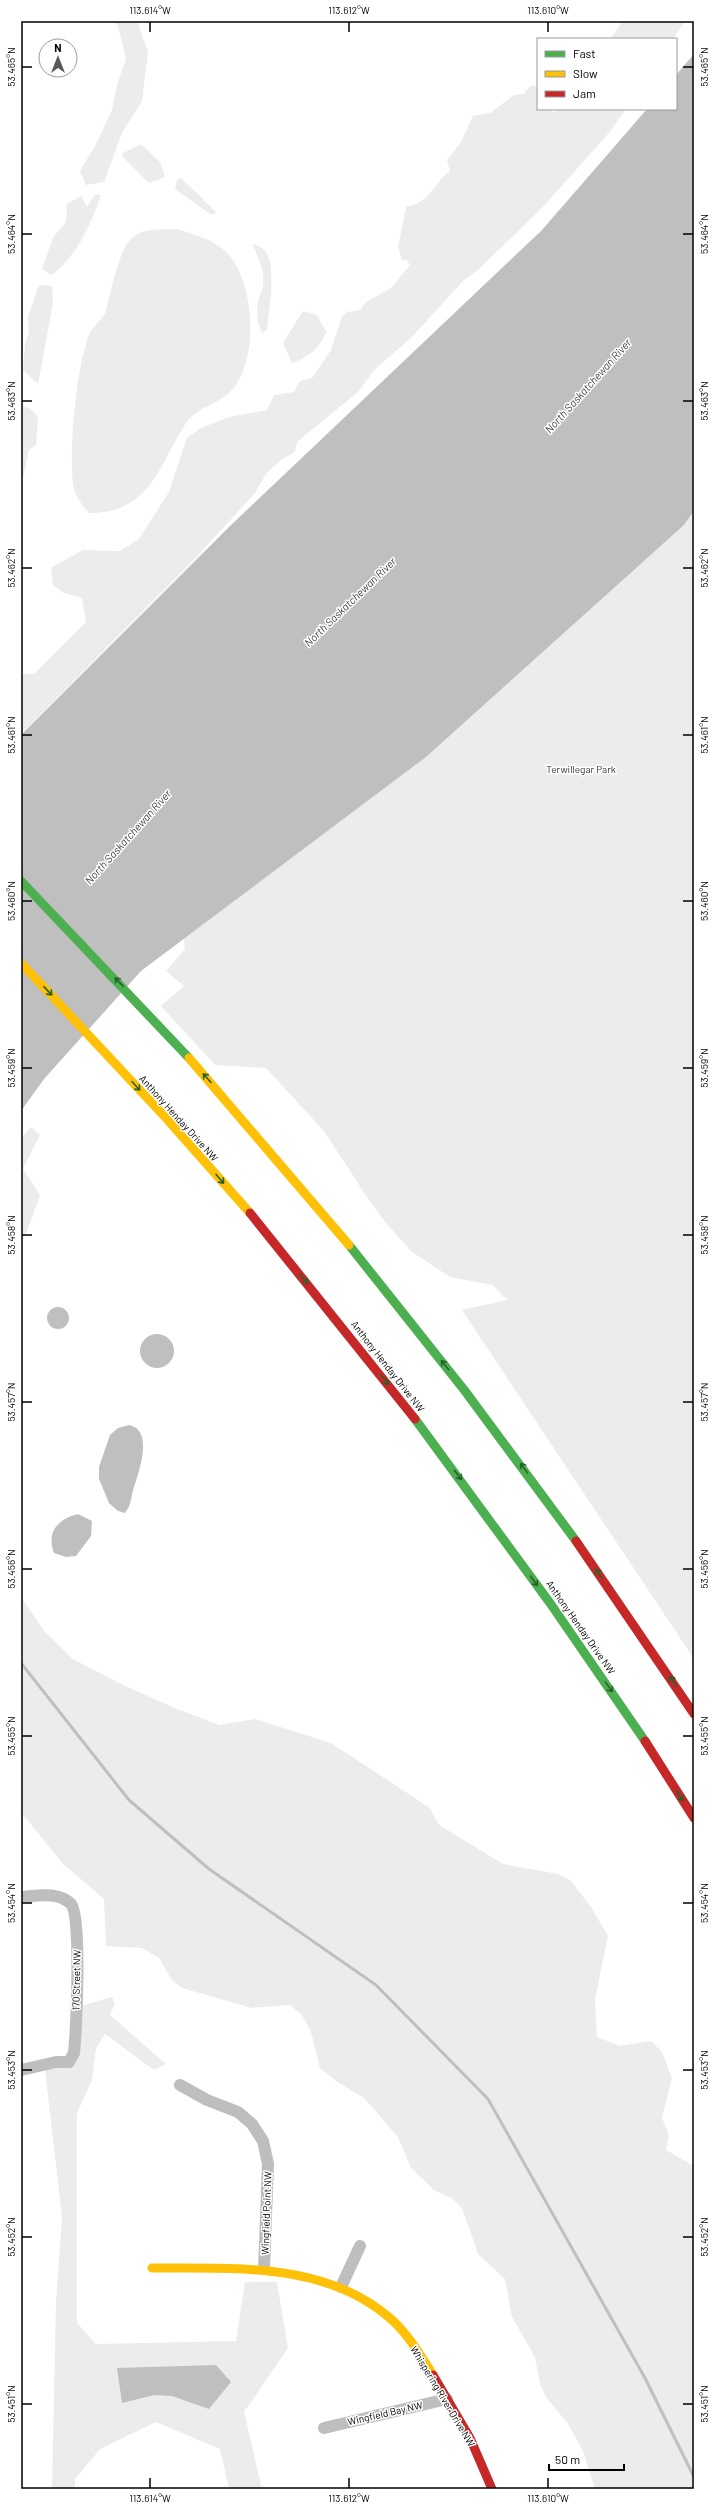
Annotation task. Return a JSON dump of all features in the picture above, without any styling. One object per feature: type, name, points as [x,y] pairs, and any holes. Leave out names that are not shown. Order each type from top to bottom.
[{"type":"main road","points":[[21,881],[134,998],[233,1107],[335,1227],[508,1446],[583,1551],[694,1714]]},
{"type":"main road","name":"Anthony Henday Drive NW","points":[[21,963],[194,1150],[248,1211],[346,1330],[462,1481],[615,1694],[694,1818]]},
{"type":"main road","name":"Whispering River Drive NW","points":[[152,2268],[264,2269],[314,2278],[341,2287],[367,2300],[391,2319],[412,2343],[472,2441],[492,2489]]},
{"type":"street","name":"170 Street NW","points":[[21,1897],[49,1895],[65,1900],[71,1904],[75,1912],[77,1950],[75,2041],[69,2062],[56,2062],[21,2070]]},
{"type":"street","name":"Wingfield Point NW","points":[[180,2086],[207,2100],[238,2112],[252,2124],[263,2141],[268,2164],[264,2269]]},
{"type":"street","points":[[341,2287],[360,2246]]},
{"type":"street","name":"Wingfield Bay NW","points":[[324,2428],[447,2399]]},
{"type":"green space","points":[[112,21],[137,21],[148,52],[142,101],[122,133],[104,182],[86,185],[80,171],[96,144],[112,110],[117,85],[126,59],[118,26]]},
{"type":"green space","points":[[623,21],[685,21],[674,38],[611,38]]},
{"type":"green space","points":[[530,86],[537,86],[537,110],[552,110],[553,112],[558,110],[625,110],[608,134],[541,209],[479,269],[463,281],[412,337],[374,370],[359,391],[297,442],[295,452],[281,460],[266,474],[255,493],[190,564],[21,734],[21,674],[34,674],[86,622],[82,598],[64,593],[53,585],[51,568],[83,550],[120,551],[139,539],[169,492],[187,438],[201,428],[229,417],[267,410],[274,395],[294,392],[300,381],[312,378],[331,350],[342,317],[347,312],[360,310],[365,303],[391,288],[410,265],[407,260],[402,260],[398,247],[406,207],[414,205],[426,197],[450,171],[447,160],[461,142],[473,116],[490,113],[514,95],[524,94]]},
{"type":"green space","points":[[141,144],[160,162],[165,177],[149,183],[121,154]]},
{"type":"green space","points":[[181,178],[216,212],[212,215],[175,189],[177,180]]},
{"type":"green space","points":[[95,195],[101,195],[88,228],[76,249],[52,275],[42,269],[54,236],[66,222],[67,204],[81,196],[87,207]]},
{"type":"green space","points":[[177,229],[212,242],[225,250],[238,270],[245,286],[249,305],[250,325],[246,363],[239,379],[230,392],[195,414],[186,423],[159,470],[140,496],[126,505],[110,511],[89,513],[75,492],[72,468],[73,430],[77,388],[84,350],[92,329],[102,319],[105,313],[115,273],[126,245],[136,235],[146,231]]},
{"type":"green space","points":[[252,244],[264,250],[270,261],[271,291],[267,329],[262,333],[257,308],[263,286],[263,274],[259,259]]},
{"type":"green space","points":[[39,285],[52,286],[53,303],[38,384],[23,370],[25,343],[29,333],[28,317]]},
{"type":"green space","points":[[303,311],[317,315],[326,332],[321,343],[313,352],[292,363],[283,343]]},
{"type":"green space","points":[[21,405],[31,409],[38,417],[36,445],[29,450],[21,488]]},
{"type":"green space","name":"Terwillegar Park","points":[[694,511],[694,1659],[462,1310],[507,1300],[493,1285],[450,1277],[412,1252],[386,1223],[324,1131],[266,1068],[215,1065],[161,1006],[184,986],[166,971],[185,949],[184,939],[426,757],[684,525]]},
{"type":"green space","points":[[31,1127],[40,1135],[23,1169],[40,1195],[26,1234],[21,1241],[21,1138]]},
{"type":"green space","points":[[21,1597],[45,1632],[73,1659],[123,1685],[177,1709],[219,1725],[255,1719],[331,1743],[430,1808],[439,1825],[503,1864],[558,1874],[570,1880],[591,1907],[608,1936],[595,1999],[597,2037],[620,2046],[651,2041],[662,2052],[672,2078],[662,2118],[669,2135],[666,2150],[694,2166],[694,2489],[595,2489],[583,2451],[568,2424],[546,2397],[540,2384],[535,2357],[512,2317],[505,2279],[478,2254],[462,2208],[453,2199],[434,2190],[411,2168],[398,2137],[364,2098],[336,2081],[320,2068],[311,2032],[302,2015],[290,2005],[252,2008],[182,1988],[172,1980],[159,1958],[142,1948],[106,1946],[104,1899],[63,1864],[21,1812]]},
{"type":"green space","points":[[112,1997],[115,2004],[110,2015],[166,2064],[154,2070],[105,2034],[96,2048],[92,2080],[77,2113],[77,2323],[96,2344],[236,2341],[245,2282],[277,2282],[288,2348],[244,2412],[262,2489],[229,2489],[220,2449],[156,2422],[100,2449],[75,2479],[75,2489],[52,2489],[56,2302],[62,2217],[45,2070],[71,2066],[81,2006]]},
{"type":"water","name":"North Saskatchewan River","points":[[694,54],[694,511],[684,525],[426,757],[141,971],[44,1079],[21,1111],[21,735],[230,526],[542,230],[646,110],[677,110],[677,74]]},
{"type":"water","points":[[58,1307],[66,1310],[69,1318],[66,1326],[58,1329],[50,1326],[47,1318],[50,1310]]},
{"type":"water","points":[[160,1334],[169,1339],[173,1344],[173,1358],[169,1363],[164,1367],[154,1368],[150,1367],[141,1358],[140,1348],[141,1344],[150,1335]]},
{"type":"water","points":[[129,1425],[137,1429],[141,1435],[143,1453],[130,1502],[125,1513],[118,1511],[109,1503],[99,1479],[99,1467],[110,1435],[118,1428]]},
{"type":"water","points":[[78,1514],[92,1521],[91,1536],[76,1556],[66,1557],[54,1553],[52,1539],[56,1528],[65,1519]]},
{"type":"water","points":[[216,2365],[231,2382],[209,2409],[172,2396],[154,2395],[122,2403],[117,2368]]},
{"type":"waterway","points":[[21,1663],[129,1800],[209,1869],[376,1985],[488,2099],[645,2378],[694,2477]]},
{"type":"traffic: fast","points":[[21,881],[189,1058]]},
{"type":"traffic: fast","points":[[349,1245],[465,1391],[576,1541]]},
{"type":"traffic: fast","points":[[415,1419],[550,1603],[645,1741]]},
{"type":"traffic: slow","points":[[21,963],[166,1118],[250,1213]]},
{"type":"traffic: slow","points":[[189,1058],[349,1245]]},
{"type":"traffic: slow","points":[[152,2268],[215,2268],[278,2272],[308,2278],[337,2287],[365,2300],[391,2319],[409,2338],[433,2375]]},
{"type":"traffic: jam","points":[[250,1213],[415,1419]]},
{"type":"traffic: jam","points":[[576,1541],[694,1714]]},
{"type":"traffic: jam","points":[[645,1741],[694,1818]]},
{"type":"traffic: jam","points":[[433,2375],[470,2438],[492,2489]]}]
